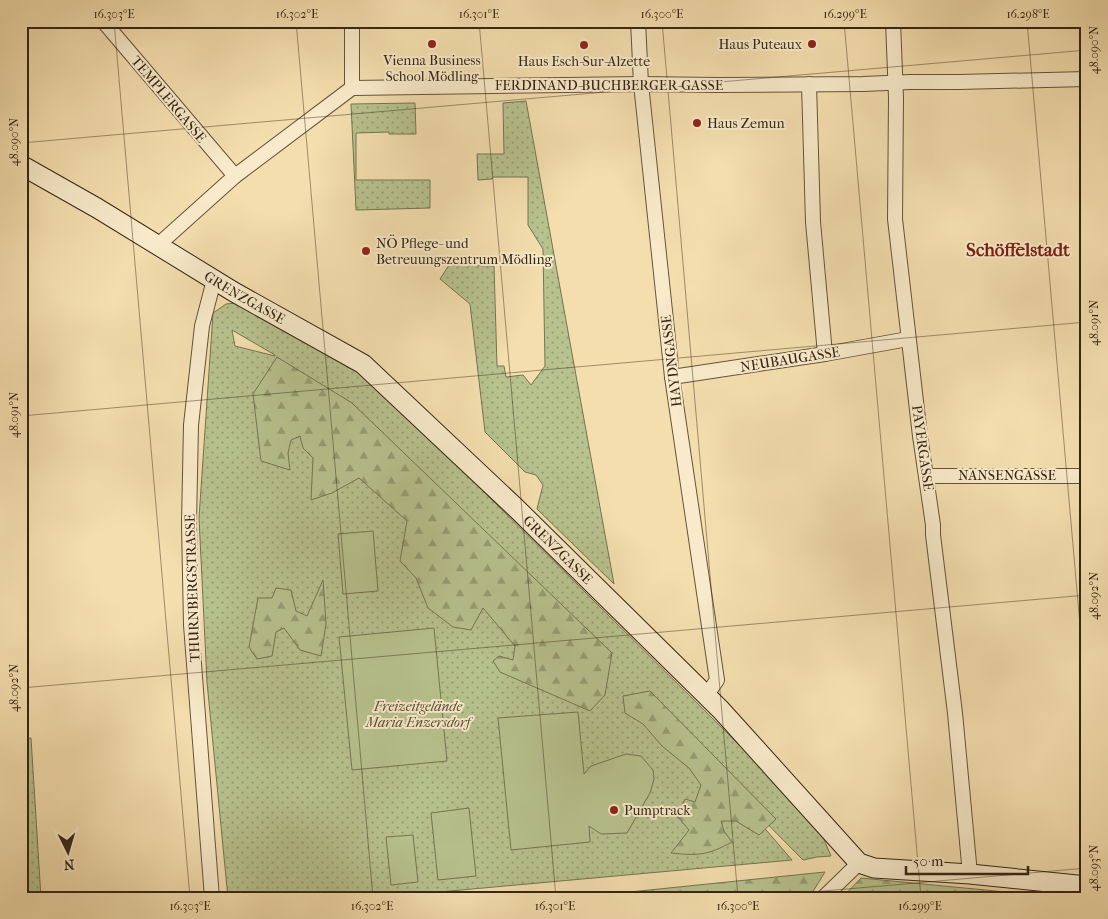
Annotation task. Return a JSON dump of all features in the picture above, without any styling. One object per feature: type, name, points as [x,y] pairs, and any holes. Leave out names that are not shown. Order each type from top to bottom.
[{"type":"street","name":"TEMPLERGASSE","points":[[103,21],[235,176]]},
{"type":"street","points":[[157,246],[235,176],[352,88],[352,21]]},
{"type":"street","name":"HAYDNGASSE","points":[[638,21],[641,84],[672,377],[717,680],[706,696]]},
{"type":"street","name":"PAYERGASSE","points":[[893,21],[895,220],[955,713],[970,874]]},
{"type":"street","name":"FERDINAND-BUCHBERGER-GASSE","points":[[352,88],[895,83],[1087,79]]},
{"type":"street","points":[[808,84],[812,222],[825,354]]},
{"type":"street","name":"GRENZGASSE","points":[[21,165],[97,208],[214,280],[363,364],[517,509],[728,718],[859,863]]},
{"type":"street","name":"THURNBERGSTRASSE","points":[[212,898],[191,625],[189,524],[190,424],[202,326],[214,280]]},
{"type":"street","name":"NEUBAUGASSE","points":[[672,377],[825,354],[908,339]]},
{"type":"street","name":"NANSENGASSE","points":[[927,476],[1087,476]]},
{"type":"street","points":[[823,898],[859,863],[874,868],[970,874],[1087,886]]},
{"type":"green space","points":[[526,101],[614,584],[537,509],[543,485],[536,475],[525,472],[485,432],[470,304],[440,279],[449,265],[494,266],[497,366],[504,366],[506,377],[523,375],[531,385],[545,366],[543,249],[528,225],[528,177],[493,177],[492,179],[478,180],[477,154],[504,154],[503,103]]},
{"type":"green space","points":[[415,103],[416,134],[389,134],[389,132],[356,133],[356,180],[430,180],[430,208],[356,210],[351,104]]},
{"type":"green space","name":"Freizeitgelände Maria Enzersdorf","points":[[236,303],[367,376],[816,821],[831,856],[803,860],[717,773],[792,860],[373,898],[228,898],[207,682],[199,518],[213,313],[226,304]],"holes":[[[232,330],[275,355],[235,346]]]},
{"type":"green space","points":[[277,357],[352,403],[612,653],[605,695],[590,711],[500,672],[493,661],[499,656],[513,660],[515,646],[483,608],[471,630],[453,627],[428,608],[416,578],[400,561],[407,521],[359,478],[332,493],[311,500],[313,458],[303,448],[300,436],[291,440],[288,453],[290,470],[261,461],[253,394]]},
{"type":"green space","points":[[373,531],[378,591],[343,594],[338,534]]},
{"type":"green space","points":[[323,580],[326,624],[321,656],[300,650],[284,628],[276,632],[272,656],[257,659],[249,647],[258,598],[272,598],[276,588],[291,590],[296,611],[307,616]]},
{"type":"green space","points":[[434,628],[447,761],[352,770],[339,637]]},
{"type":"green space","points":[[650,691],[776,819],[759,835],[736,821],[721,821],[724,831],[732,842],[703,854],[671,853],[689,830],[677,816],[685,799],[695,802],[701,785],[689,768],[662,746],[643,724],[625,713],[623,696]]},
{"type":"green space","points":[[578,712],[584,774],[591,766],[626,754],[641,756],[653,770],[654,779],[650,793],[627,833],[601,834],[589,826],[590,842],[511,850],[498,718]]},
{"type":"green space","points":[[31,738],[41,898],[21,898],[21,739]]},
{"type":"green space","points":[[469,808],[476,876],[438,880],[431,813]]},
{"type":"green space","points":[[413,835],[418,882],[391,885],[386,837]]},
{"type":"green space","points":[[825,872],[809,898],[571,898]]},
{"type":"green space","points":[[861,878],[1068,898],[842,898]]},
{"type":"place","name":"Vienna Business School Mödling","points":[[432,44]]},
{"type":"place","name":"Haus Puteaux","points":[[812,44]]},
{"type":"place","name":"Haus Esch-Sur-Alzette","points":[[584,45]]},
{"type":"place","name":"Haus Zemun","points":[[697,123]]},
{"type":"place","name":"NÖ Pflege- und Betreuungszentrum Mödling","points":[[366,251]]},
{"type":"place","name":"Pumptrack","points":[[614,810]]},
{"type":"district","name":"Schöffelstadt","points":[[1018,249]]}]
